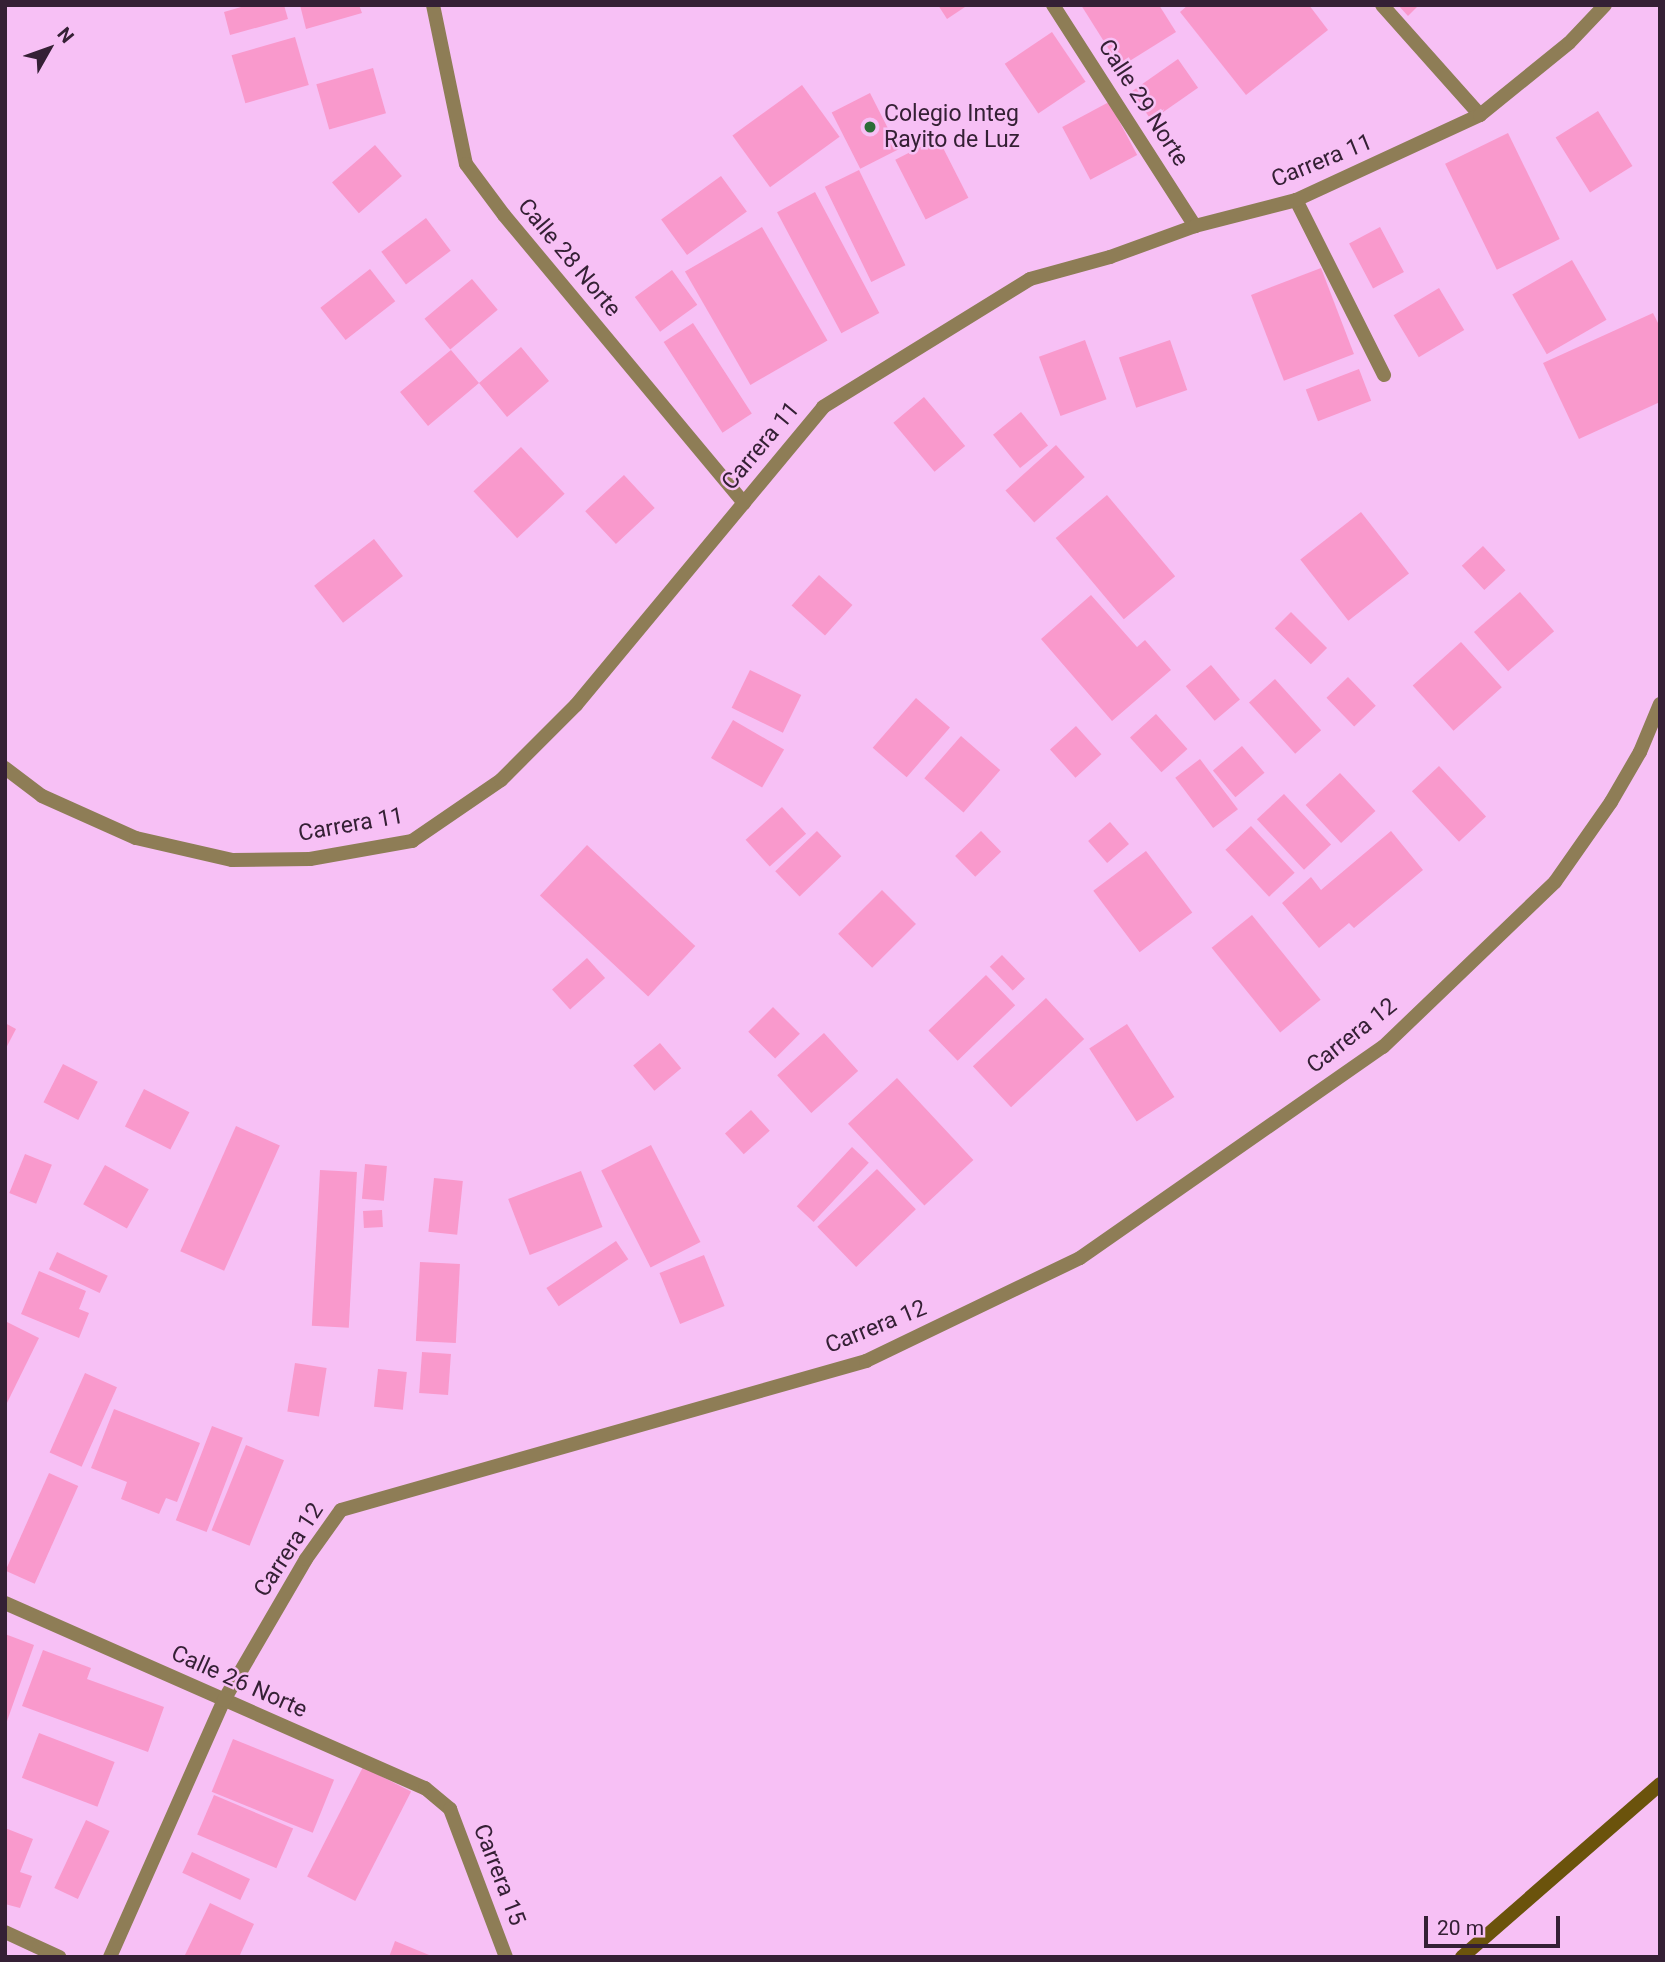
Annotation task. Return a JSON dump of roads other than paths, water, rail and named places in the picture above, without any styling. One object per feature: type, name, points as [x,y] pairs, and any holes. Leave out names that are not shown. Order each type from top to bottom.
[{"type":"street","name":"Calle 28 Norte","points":[[433,5],[452,78],[466,164],[504,215],[744,503]]},
{"type":"street","name":"Calle 29 Norte","points":[[1053,5],[1195,226]]},
{"type":"street","points":[[1382,5],[1480,116]]},
{"type":"street","name":"Carrera 11","points":[[5,768],[42,796],[136,838],[232,860],[310,859],[412,841],[501,780],[566,715],[823,407],[976,308],[1030,279],[1110,257],[1195,226],[1296,200],[1480,116],[1569,43],[1605,5]]},
{"type":"street","points":[[1296,200],[1384,375]]},
{"type":"street","name":"Carrera 12","points":[[110,1957],[224,1700],[306,1559],[341,1510],[866,1361],[1080,1258],[1394,1037],[1555,881],[1611,802],[1640,752],[1660,704]]},
{"type":"street","name":"Calle 26 Norte","points":[[5,1603],[425,1788],[450,1808]]},
{"type":"street","points":[[1462,1957],[1660,1784]]},
{"type":"street","name":"Carrera 15","points":[[450,1808],[506,1957]]},
{"type":"street","points":[[5,1932],[59,1957]]},
{"type":"place","name":"Colegio Integ Rayito de Luz","points":[[870,127]]}]
